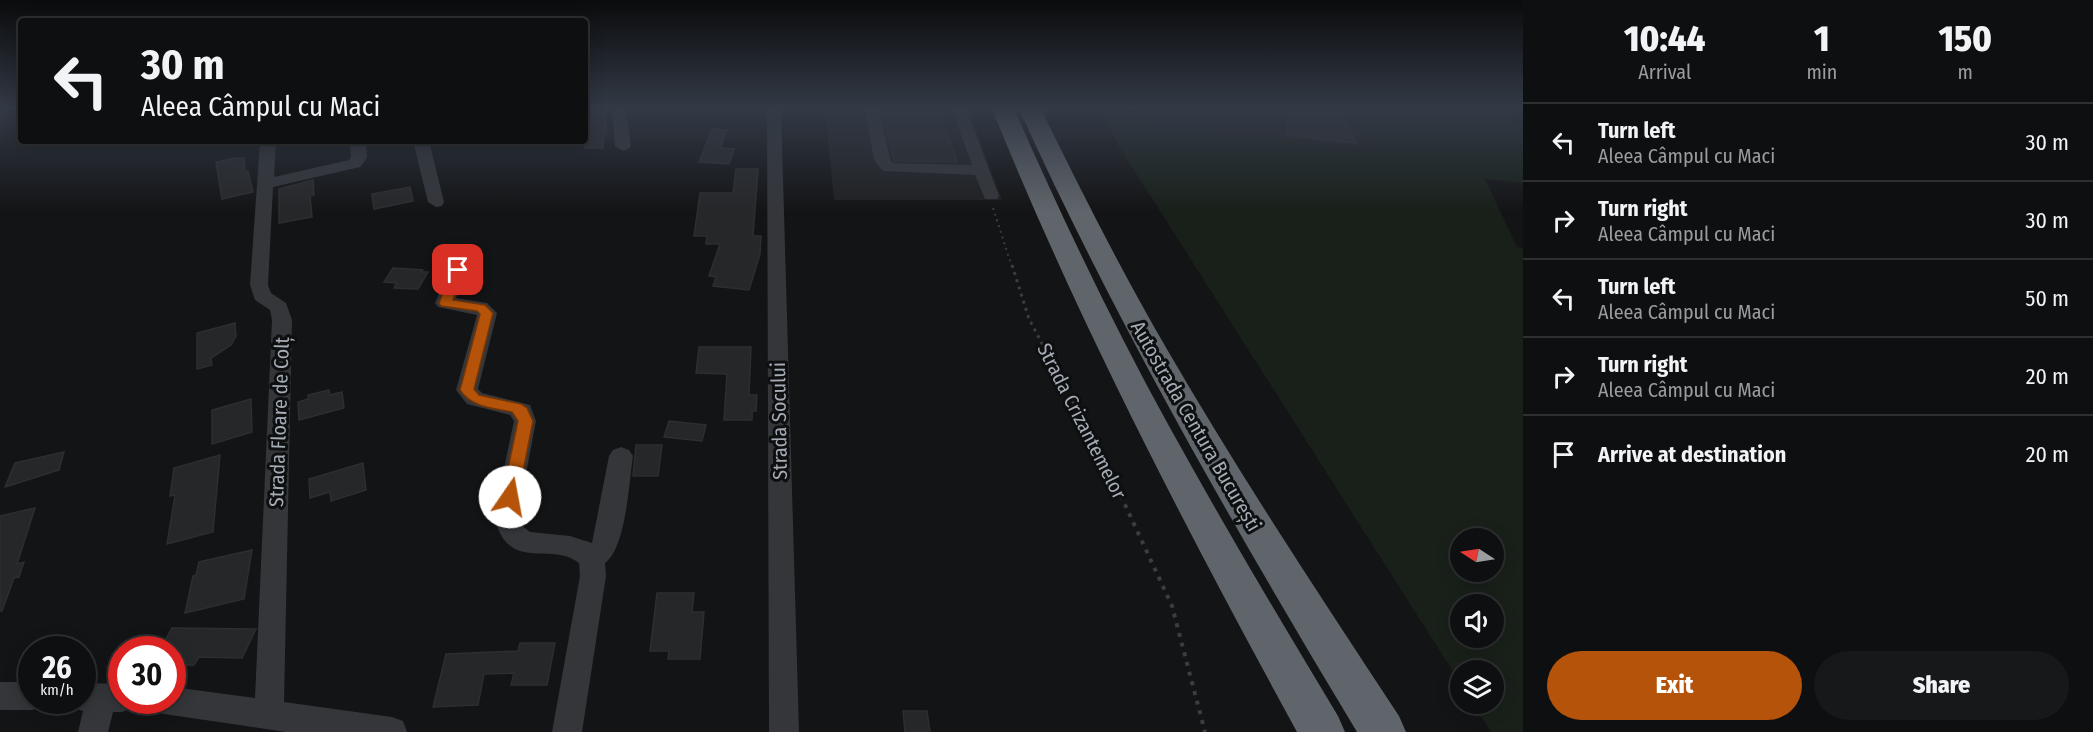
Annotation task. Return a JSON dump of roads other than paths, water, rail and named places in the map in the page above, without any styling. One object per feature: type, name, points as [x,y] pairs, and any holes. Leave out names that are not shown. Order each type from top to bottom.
[{"type":"highway","name":"Autostrada Centura București","points":[[1017,143],[1112,350],[1223,557],[1322,732]]},
{"type":"highway","name":"Autostrada Centura București","points":[[1046,143],[1150,350],[1206,447],[1383,732]]},
{"type":"street","name":"Strada Socului","points":[[775,143],[784,732]]},
{"type":"street","points":[[879,143],[885,165],[900,169],[981,170]]},
{"type":"street","points":[[971,143],[991,196]]},
{"type":"street","name":"Strada Floare de Colț","points":[[268,144],[260,291],[268,301],[279,307],[282,320],[269,714]]},
{"type":"street","points":[[264,184],[354,164],[359,158],[358,144]]},
{"type":"street","points":[[423,144],[436,202]]},
{"type":"street","points":[[458,270],[445,303],[480,307],[486,313],[467,390],[475,399],[522,411],[525,421],[506,516],[506,528],[512,536],[524,541],[581,550],[592,558]]},
{"type":"street","points":[[592,558],[602,551],[607,539],[621,456]]},
{"type":"street","points":[[567,732],[593,576],[592,558]]},
{"type":"street","points":[[0,696],[18,696]]},
{"type":"street","points":[[93,732],[102,697]]},
{"type":"street","points":[[186,703],[269,714],[349,729],[392,732]]}]
